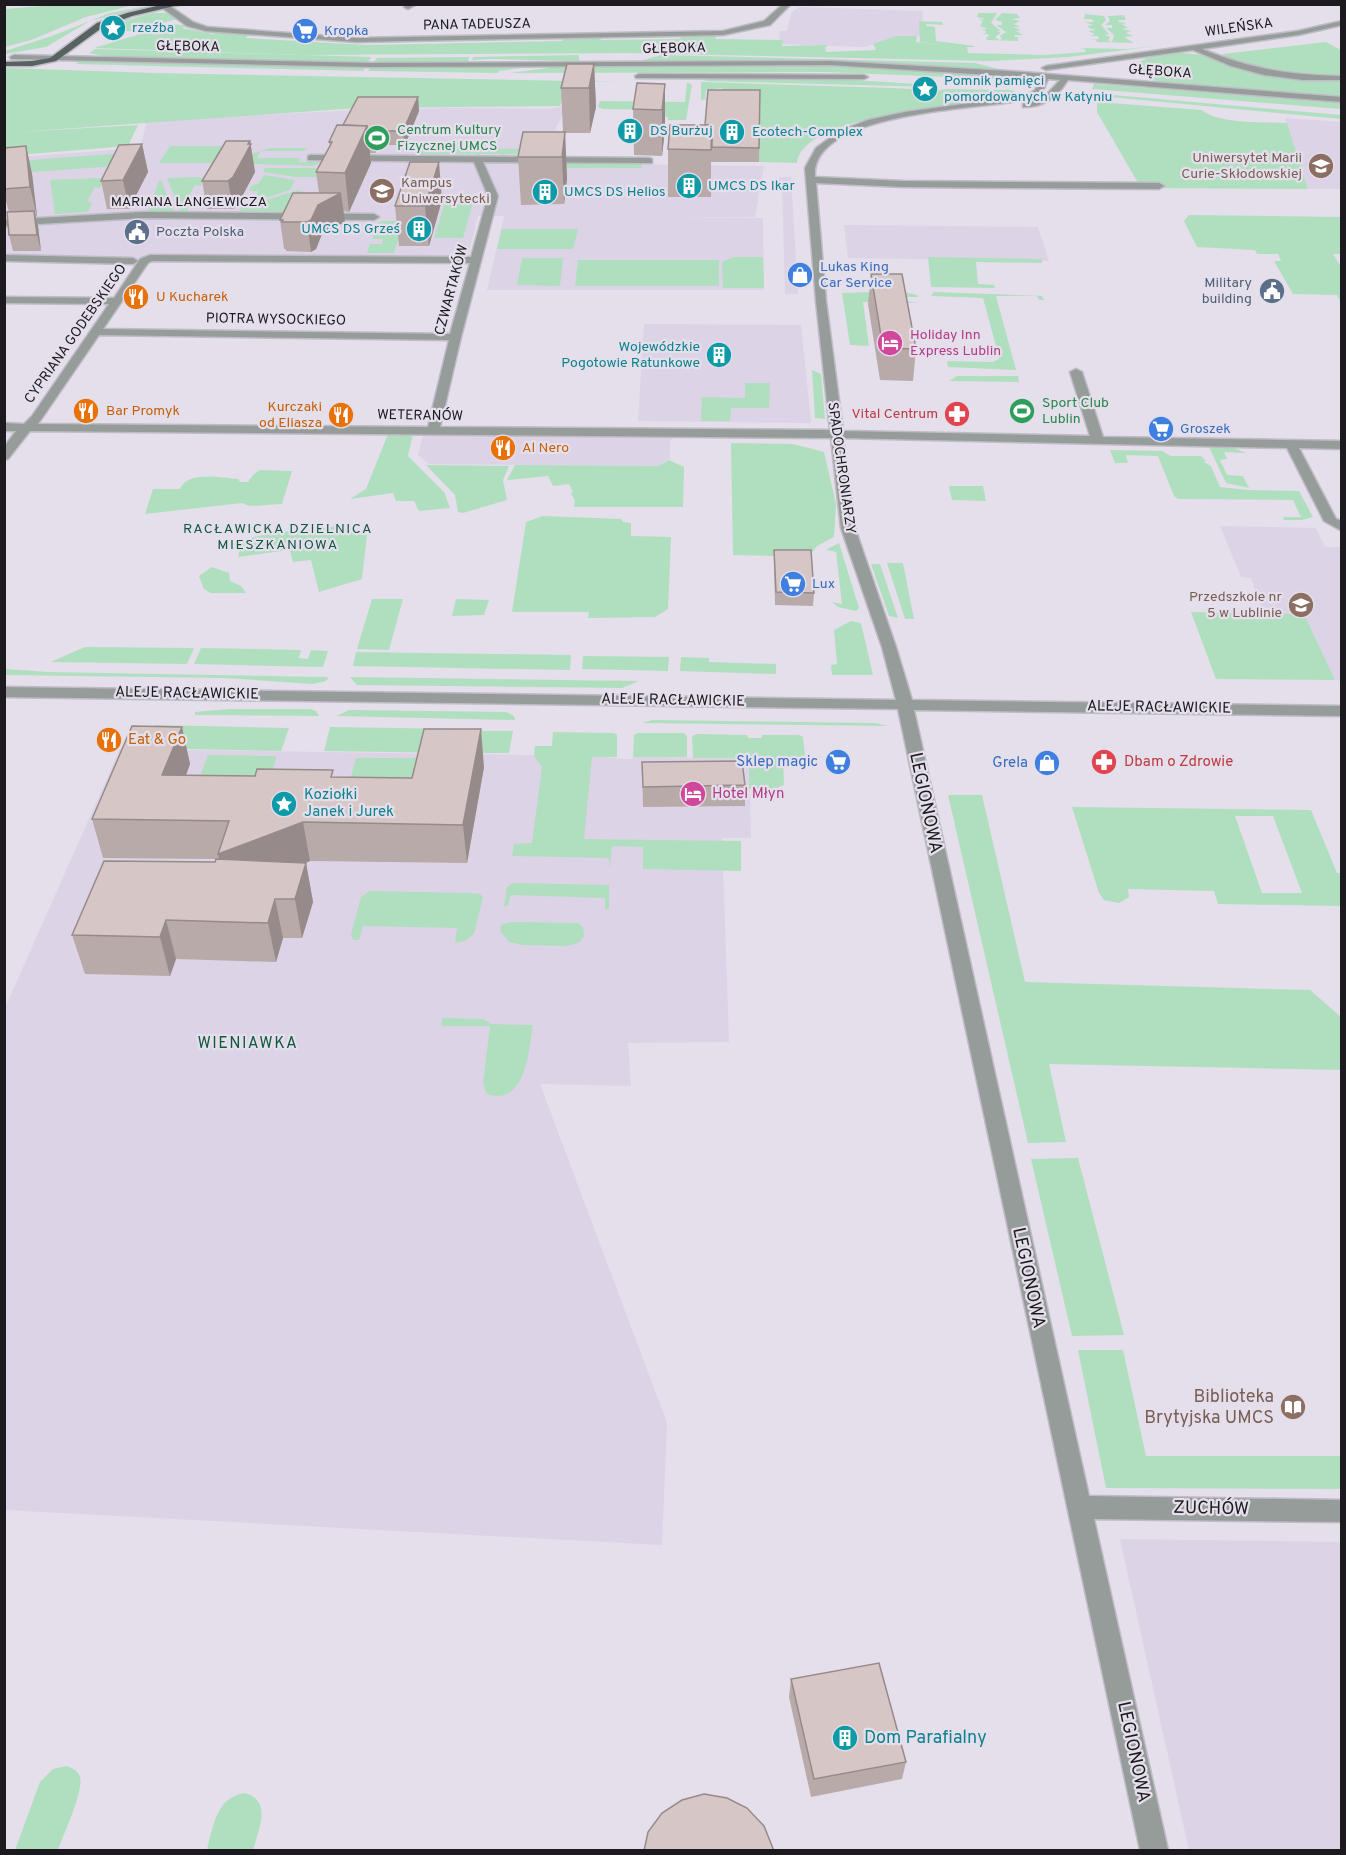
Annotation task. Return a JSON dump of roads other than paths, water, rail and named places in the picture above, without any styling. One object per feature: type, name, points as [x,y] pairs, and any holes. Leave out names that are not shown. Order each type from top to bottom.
[{"type":"main road","points":[[9,56],[57,47],[109,21],[180,4]]},
{"type":"main road","points":[[20,64],[57,57],[83,36]]},
{"type":"main road","name":"GŁĘBOKA","points":[[4,64],[20,64]]},
{"type":"street","name":"PANA TADEUSZA","points":[[165,7],[190,24],[213,30],[387,40],[723,33],[767,23],[788,4]]},
{"type":"street","name":"WILEŃSKA","points":[[1008,73],[1298,33],[1341,23]]},
{"type":"street","points":[[1191,48],[1233,64],[1266,73],[1309,78],[1341,78]]},
{"type":"street","name":"GŁĘBOKA","points":[[9,56],[393,65],[807,63],[1008,73],[1341,100]]},
{"type":"street","points":[[1139,56],[1129,62],[1130,70],[1159,85]]},
{"type":"street","points":[[57,57],[59,62],[69,66]]},
{"type":"street","name":"WILEŃSKA","points":[[1041,86],[1082,70],[1124,58]]},
{"type":"street","name":"GŁĘBOKA","points":[[20,64],[456,74]]},
{"type":"street","name":"WILEŃSKA","points":[[1046,76],[1067,66]]},
{"type":"street","name":"GŁĘBOKA","points":[[627,75],[878,77]]},
{"type":"street","points":[[940,110],[1029,97],[1037,94],[1046,76]]},
{"type":"street","points":[[940,110],[1032,104],[1050,98],[1064,88],[1065,78]]},
{"type":"street","points":[[1029,97],[1026,88],[1041,86],[1064,88]]},
{"type":"street","name":"SPADOCHRONIARZY","points":[[905,704],[889,647],[850,538],[836,435],[813,224],[810,168],[815,154],[823,144],[836,135],[881,119],[940,110]]},
{"type":"street","points":[[310,158],[649,161]]},
{"type":"street","name":"CZWARTAKÓW","points":[[433,431],[455,337],[493,196],[478,159]]},
{"type":"street","points":[[811,180],[1159,186]]},
{"type":"street","name":"MARIANA LANGIEWICZA","points":[[4,223],[51,218],[143,215],[374,217]]},
{"type":"street","points":[[4,258],[133,261]]},
{"type":"street","name":"CYPRIANA GODEBSKIEGO","points":[[4,456],[19,435],[28,427],[144,261],[150,258],[476,260]]},
{"type":"street","points":[[4,300],[117,302]]},
{"type":"street","name":"PIOTRA WYSOCKIEGO","points":[[96,332],[455,337]]},
{"type":"street","points":[[1076,372],[1098,441]]},
{"type":"street","name":"WETERANÓW","points":[[4,427],[836,435],[1341,445]]},
{"type":"street","points":[[1291,444],[1331,521],[1341,527]]},
{"type":"street","name":"ALEJE RACŁAWICKIE","points":[[4,692],[1341,711]]},
{"type":"street","name":"LEGIONOWA","points":[[905,704],[1154,1851]]},
{"type":"street","name":"ZUCHÓW","points":[[1081,1507],[1341,1511]]},
{"type":"place","name":"rzeźba","points":[[113,28]]},
{"type":"place","name":"Kropka","points":[[305,31]]},
{"type":"place","name":"Pomnik pamięci pomordowanych w Katyniu","points":[[925,89]]},
{"type":"place","name":"DS Burżuj","points":[[630,131]]},
{"type":"place","name":"Ecotech-Complex","points":[[732,132]]},
{"type":"place","name":"Centrum Kultury Fizycznej UMCS","points":[[377,138]]},
{"type":"place","name":"Uniwersytet Marii Curie-Skłodowskiej","points":[[1321,166]]},
{"type":"place","name":"UMCS DS Ikar","points":[[689,186]]},
{"type":"place","name":"Kampus Uniwersytecki","points":[[382,191]]},
{"type":"place","name":"UMCS DS Helios","points":[[545,192]]},
{"type":"place","name":"UMCS DS Grześ","points":[[419,229]]},
{"type":"place","name":"Poczta Polska","points":[[137,232]]},
{"type":"place","name":"Lukas King Car Service","points":[[800,275]]},
{"type":"place","name":"Military building","points":[[1272,291]]},
{"type":"place","name":"U Kucharek","points":[[136,297]]},
{"type":"place","name":"Holiday Inn Express Lublin","points":[[890,343]]},
{"type":"place","name":"Wojewódzkie Pogotowie Ratunkowe","points":[[719,355]]},
{"type":"place","name":"Bar Promyk","points":[[86,411]]},
{"type":"place","name":"Sport Club Lublin","points":[[1022,411]]},
{"type":"place","name":"Vital Centrum","points":[[957,414]]},
{"type":"place","name":"Kurczaki od Eliasza","points":[[341,415]]},
{"type":"place","name":"Groszek","points":[[1161,429]]},
{"type":"place","name":"Al Nero","points":[[503,448]]},
{"type":"place","name":"Lux","points":[[793,584]]},
{"type":"place","name":"Przedszkole nr 5 w Lublinie","points":[[1301,605]]},
{"type":"place","name":"Eat & Go","points":[[109,740]]},
{"type":"place","name":"Sklep magic","points":[[838,762]]},
{"type":"place","name":"Dbam o Zdrowie","points":[[1104,762]]},
{"type":"place","name":"Grela","points":[[1047,763]]},
{"type":"place","name":"Hotel Młyn","points":[[693,794]]},
{"type":"place","name":"Koziołki Janek i Jurek","points":[[284,804]]},
{"type":"place","name":"Biblioteka Brytyjska UMCS","points":[[1293,1407]]},
{"type":"place","name":"Dom Parafialny","points":[[845,1738]]},
{"type":"district","name":"RACŁAWICKA DZIELNICA MIESZKANIOWA","points":[[278,538]]},
{"type":"district","name":"WIENIAWKA","points":[[248,1044]]}]
